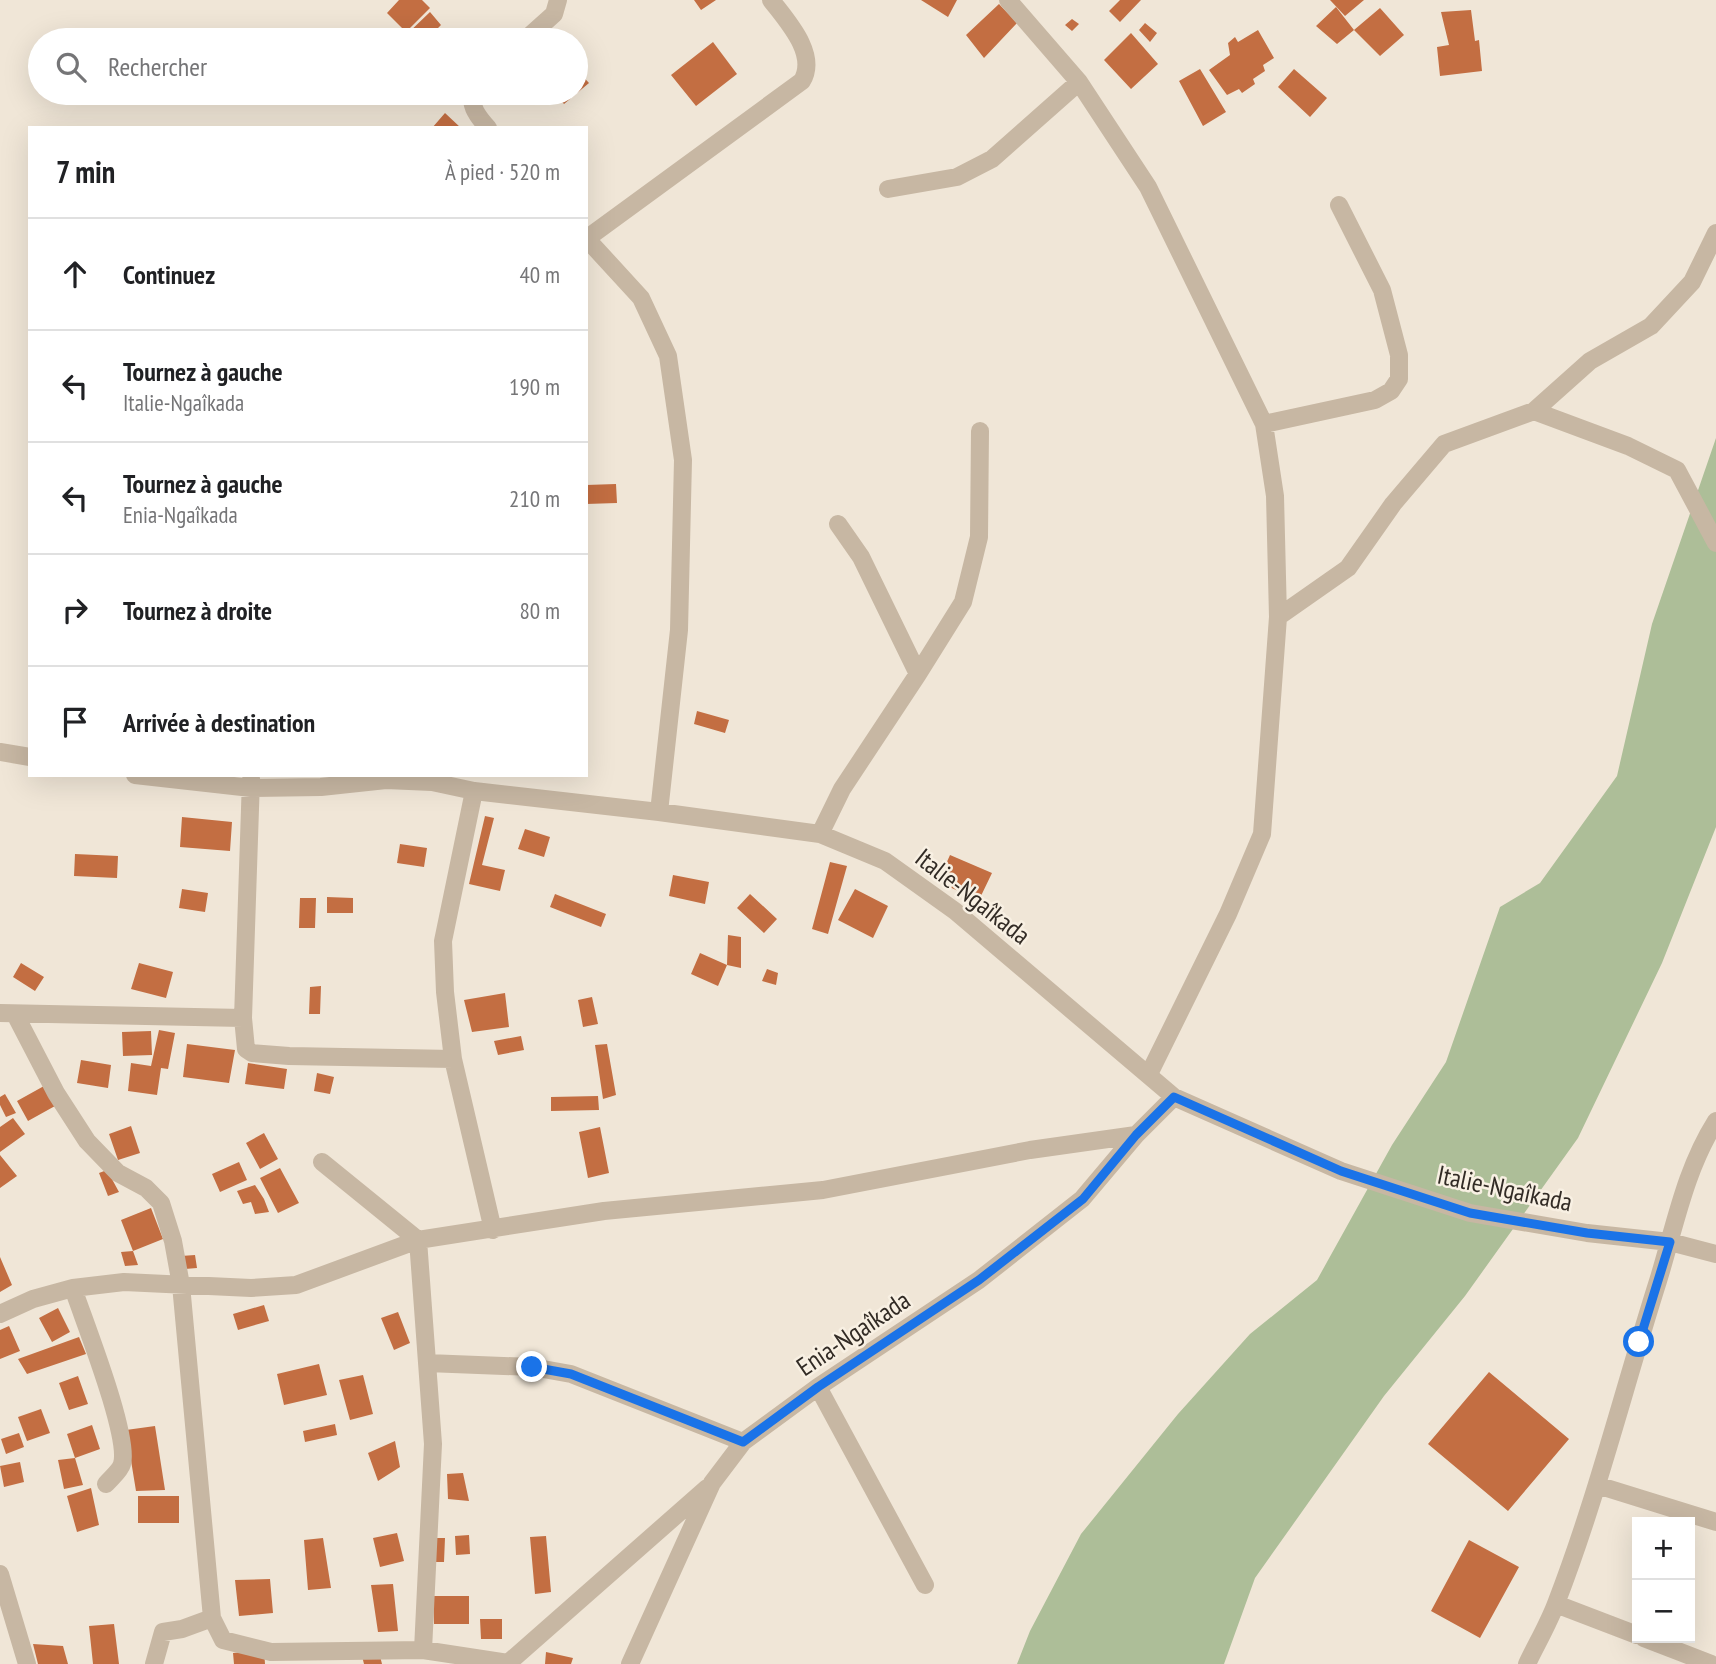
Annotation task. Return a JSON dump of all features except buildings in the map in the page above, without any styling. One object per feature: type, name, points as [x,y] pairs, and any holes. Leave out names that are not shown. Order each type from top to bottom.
[{"type":"street","points":[[538,28],[554,14],[558,0]]},
{"type":"street","points":[[588,237],[802,81],[807,72],[806,56],[792,29],[771,0]]},
{"type":"street","points":[[1008,0],[1079,82],[1148,187],[1264,424],[1275,496],[1278,617],[1262,834],[1227,914],[1149,1074]]},
{"type":"street","points":[[888,188],[957,177],[992,159],[1079,82]]},
{"type":"street","points":[[473,105],[486,126]]},
{"type":"street","points":[[1264,424],[1375,400],[1391,391],[1399,379],[1399,355],[1382,290],[1339,205]]},
{"type":"street","points":[[1278,617],[1348,568],[1393,504],[1444,444],[1534,411],[1590,361],[1651,326],[1692,282],[1716,233]]},
{"type":"street","points":[[588,240],[641,298],[668,356],[683,460],[679,630],[659,812]]},
{"type":"street","points":[[1534,411],[1628,446],[1677,470],[1716,543]]},
{"type":"street","points":[[820,834],[842,789],[963,602],[979,537],[980,431]]},
{"type":"street","points":[[838,524],[861,557],[918,674]]},
{"type":"street","points":[[0,752],[28,757]]},
{"type":"street","name":"Italie-Ngaîkada","points":[[174,777],[321,787],[386,777],[432,782],[474,791],[820,834],[885,861],[955,911],[1174,1097],[1341,1171],[1470,1213],[1587,1233],[1670,1242],[1716,1254]]},
{"type":"street","points":[[251,781],[243,1018],[246,1049],[253,1053],[289,1056],[453,1059]]},
{"type":"street","points":[[474,791],[443,941],[445,992],[453,1059],[493,1230]]},
{"type":"street","points":[[8,1013],[243,1018]]},
{"type":"street","points":[[8,1013],[55,1093],[88,1141],[118,1173],[146,1188],[160,1203],[173,1241],[181,1285],[212,1618],[223,1640],[271,1653],[423,1650],[508,1663],[712,1483]]},
{"type":"street","name":"Enia-Ngaîkada","points":[[629,1664],[712,1483],[743,1442],[818,1387],[979,1280],[1083,1199],[1136,1135],[1174,1097]]},
{"type":"street","points":[[1527,1664],[1556,1604],[1597,1485],[1685,1186],[1702,1144],[1716,1121]]},
{"type":"street","points":[[0,1314],[33,1299],[73,1288],[124,1282],[251,1288],[296,1285],[418,1240],[604,1211],[823,1190],[1030,1150],[1136,1135]]},
{"type":"street","points":[[322,1163],[418,1240],[433,1444],[423,1650]]},
{"type":"street","points":[[73,1288],[115,1411],[124,1451],[122,1466],[106,1484]]},
{"type":"street","points":[[427,1363],[532,1367],[571,1374],[743,1442]]},
{"type":"street","points":[[818,1387],[925,1585]]},
{"type":"street","points":[[1597,1485],[1716,1522]]},
{"type":"street","points":[[0,1574],[27,1664]]},
{"type":"street","points":[[1556,1604],[1632,1633]]},
{"type":"street","points":[[154,1664],[163,1632],[182,1629],[212,1618]]},
{"type":"street","points":[[1657,1643],[1711,1664]]},
{"type":"green space","points":[[1716,438],[1716,827],[1662,963],[1578,1138],[1465,1296],[1384,1396],[1255,1578],[1224,1664],[1017,1664],[1030,1631],[1081,1534],[1178,1414],[1250,1334],[1317,1280],[1392,1145],[1446,1062],[1500,907],[1540,883],[1617,776],[1652,624]]},
{"type":"route","points":[[532,1367],[571,1374],[743,1442],[818,1387],[979,1280],[1083,1199],[1136,1135],[1174,1097],[1341,1171],[1470,1213],[1587,1233],[1670,1242],[1639,1342]]}]
